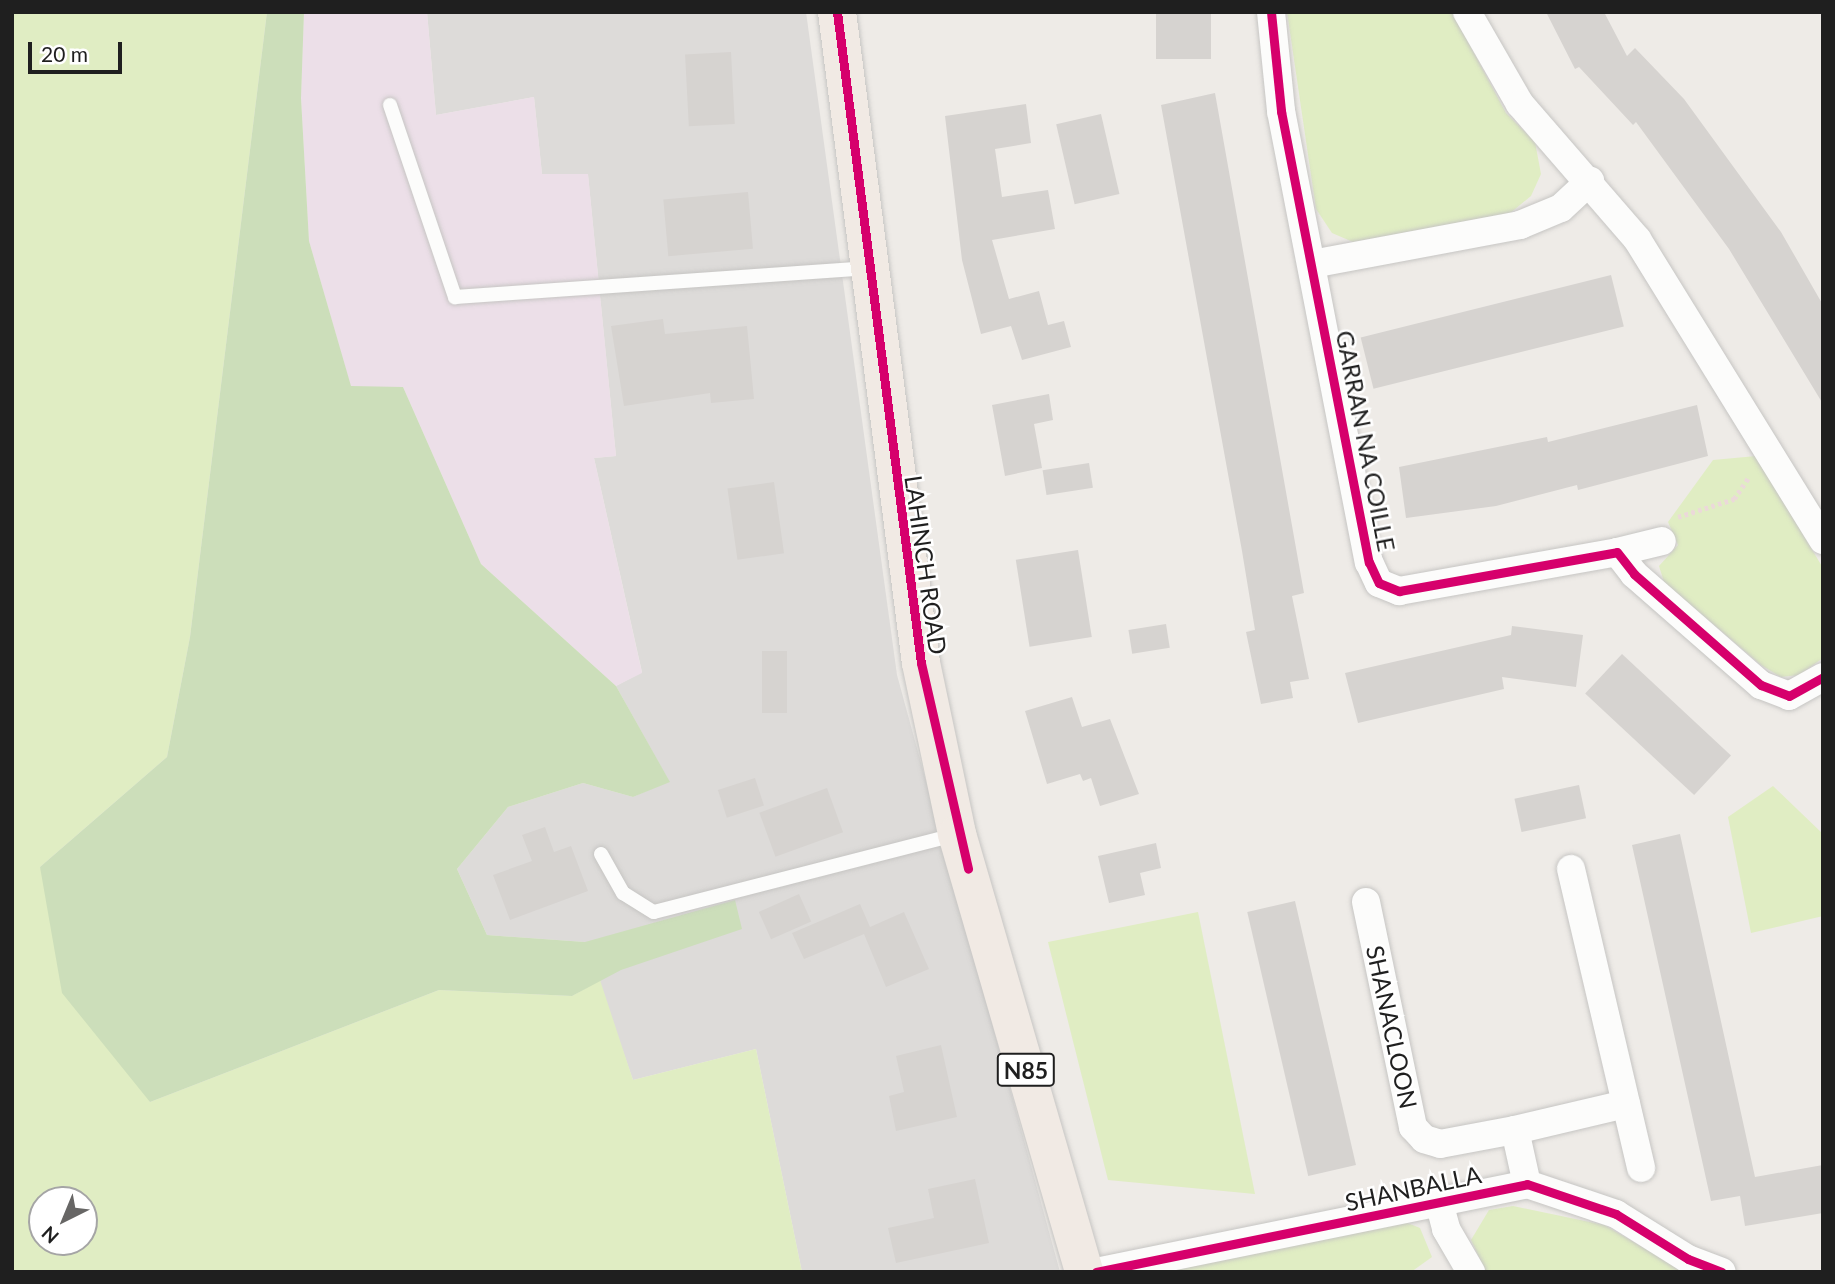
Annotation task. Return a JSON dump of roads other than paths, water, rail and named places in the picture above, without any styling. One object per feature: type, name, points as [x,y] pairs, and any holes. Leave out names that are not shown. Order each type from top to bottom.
[{"type":"main road","name":"LAHINCH ROAD","points":[[837,12],[866,268],[920,663],[957,834],[1084,1272]]},
{"type":"street","name":"GARRAN NA COILLE","points":[[1271,12],[1282,111],[1369,562],[1379,583],[1399,591],[1617,552],[1662,541]]},
{"type":"street","points":[[1467,12],[1520,104],[1590,181],[1637,239],[1823,540]]},
{"type":"street","points":[[1312,264],[1520,225],[1561,208],[1590,181]]},
{"type":"street","points":[[1617,552],[1634,574],[1761,685],[1789,696],[1823,677]]},
{"type":"street","points":[[1571,869],[1642,1168]]},
{"type":"street","name":"SHANACLOON","points":[[1366,902],[1413,1127],[1424,1139],[1440,1144],[1626,1104]]},
{"type":"street","points":[[1515,1130],[1527,1184],[1616,1214],[1688,1259],[1722,1272]]},
{"type":"street","name":"SHANBALLA","points":[[1096,1272],[1527,1184]]},
{"type":"street","points":[[1439,1202],[1446,1228],[1471,1272]]},
{"type":"lane","points":[[390,105],[455,297],[866,268]]},
{"type":"lane","points":[[601,854],[623,893],[654,912],[957,834]]}]
